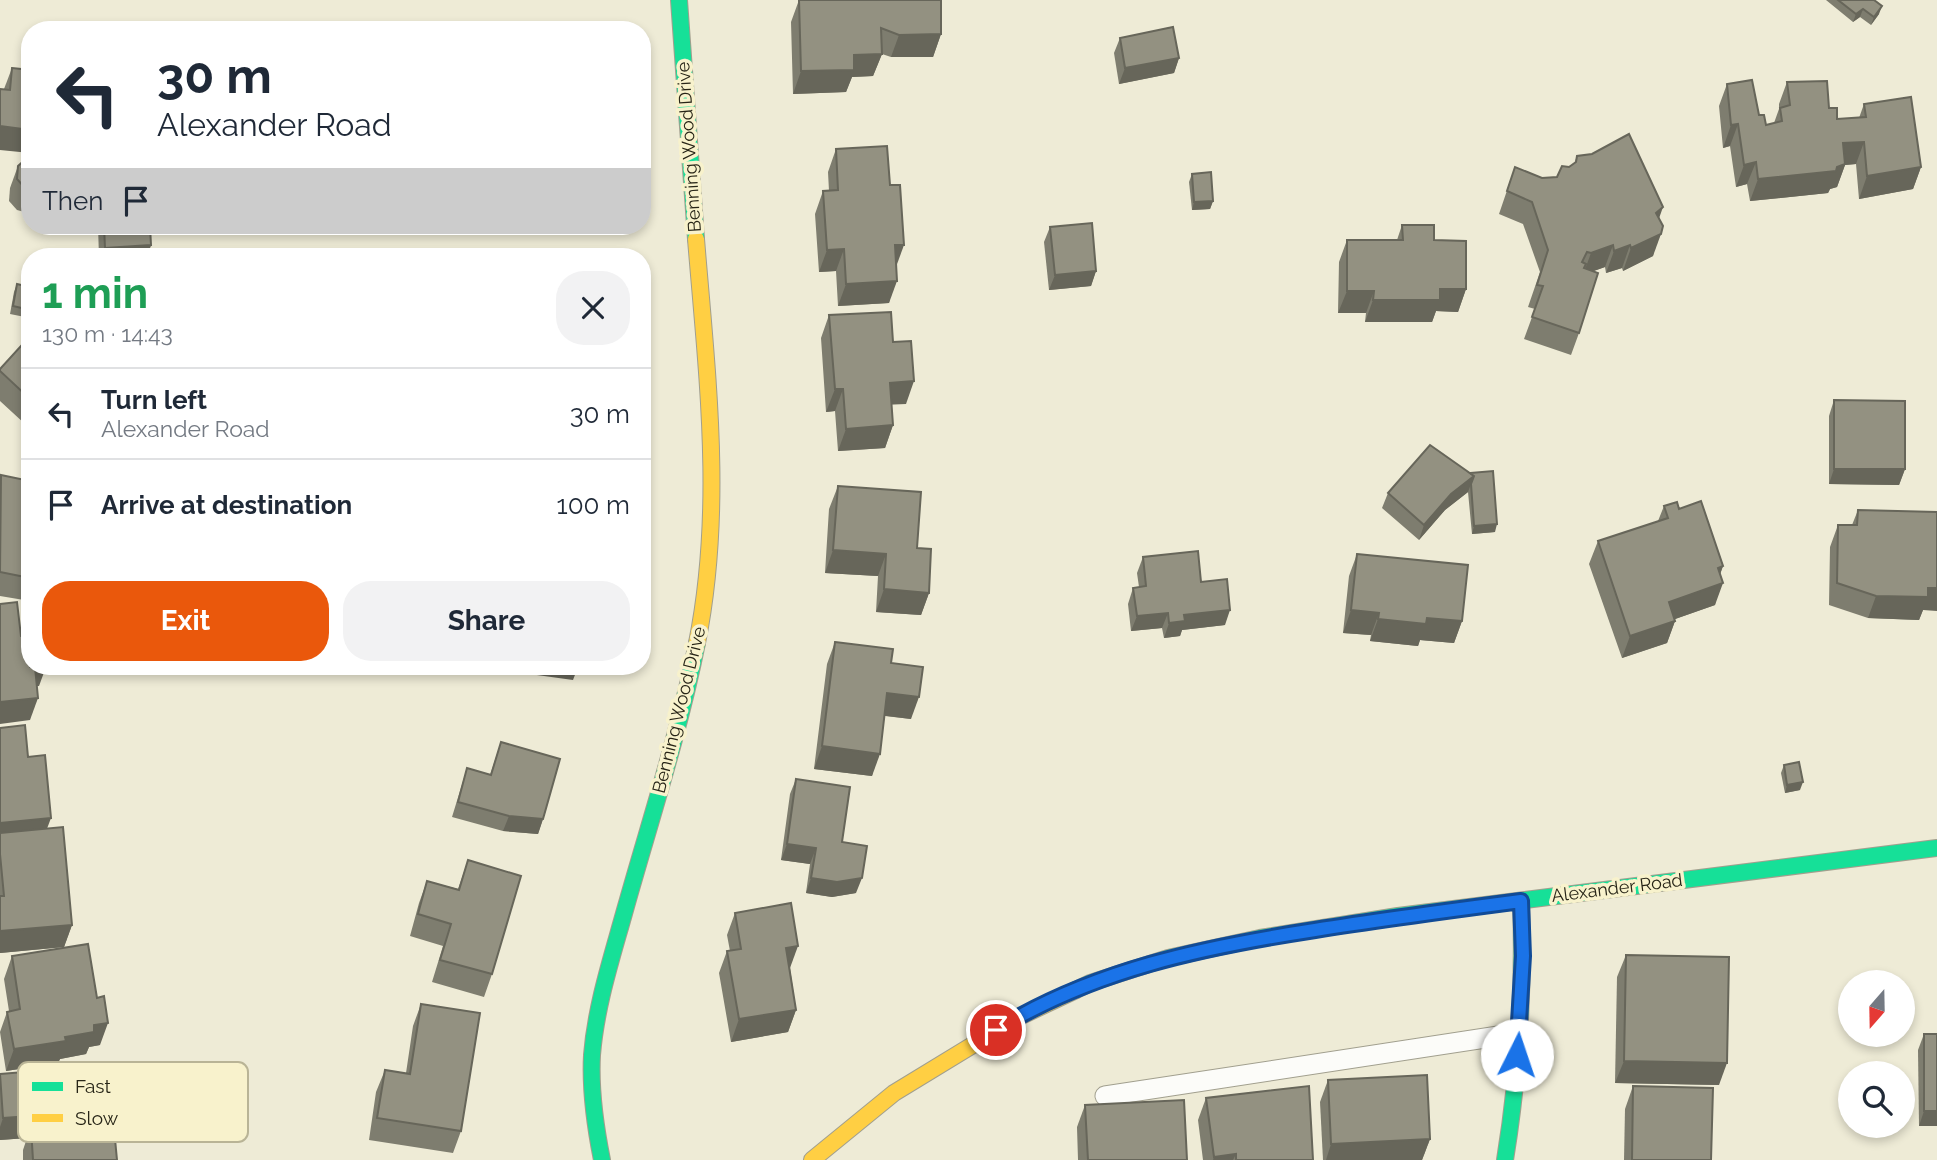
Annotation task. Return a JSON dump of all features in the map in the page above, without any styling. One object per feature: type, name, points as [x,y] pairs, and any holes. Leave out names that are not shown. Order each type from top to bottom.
[{"type":"street","name":"Benning Wood Drive","points":[[602,1160],[594,1129],[590,1074],[595,1019],[683,711],[703,612],[712,531],[712,427],[679,0]]},
{"type":"street","name":"Alexander Road","points":[[812,1160],[894,1093],[1017,1017],[1090,983],[1168,958],[1260,938],[1398,916],[1937,848]]},
{"type":"street","points":[[1505,1160],[1512,1118],[1523,956],[1521,901]]},
{"type":"lane","points":[[1105,1096],[1518,1033]]},
{"type":"building","points":[[799,0],[941,0],[941,34],[899,35],[881,28],[882,54],[854,55],[854,70],[801,71]]},
{"type":"building","points":[[1838,0],[1874,0],[1882,6],[1874,17],[1863,9],[1856,14]]},
{"type":"building","points":[[1173,27],[1179,58],[1125,68],[1120,38]]},
{"type":"building","points":[[12,68],[21,69],[21,129],[0,126],[0,89],[10,90]]},
{"type":"building","points":[[1752,80],[1759,115],[1764,115],[1766,125],[1782,121],[1780,108],[1790,105],[1787,82],[1827,81],[1829,108],[1837,108],[1837,119],[1866,117],[1864,104],[1911,97],[1921,167],[1867,176],[1864,142],[1843,143],[1845,164],[1837,167],[1836,171],[1758,179],[1756,162],[1744,165],[1738,124],[1731,125],[1727,84]]},
{"type":"building","points":[[1629,134],[1663,207],[1656,213],[1663,226],[1661,234],[1631,248],[1630,245],[1614,251],[1613,245],[1587,252],[1582,262],[1586,264],[1584,268],[1598,273],[1579,333],[1532,317],[1543,286],[1537,285],[1548,250],[1532,202],[1507,191],[1515,167],[1542,178],[1557,177],[1562,166],[1569,167],[1576,162],[1577,156],[1592,154]]},
{"type":"building","points":[[887,146],[890,185],[900,185],[904,245],[895,245],[897,281],[846,284],[844,249],[827,250],[823,191],[838,190],[836,149]]},
{"type":"building","points":[[21,163],[21,184],[17,179],[18,166]]},
{"type":"building","points":[[1211,172],[1213,201],[1194,202],[1192,174]]},
{"type":"building","points":[[1092,223],[1096,271],[1055,275],[1050,227]]},
{"type":"building","points":[[1402,225],[1434,225],[1434,240],[1466,241],[1466,289],[1440,289],[1440,300],[1373,300],[1374,291],[1347,291],[1347,240],[1403,240]]},
{"type":"building","points":[[104,235],[150,235],[151,245],[105,248]]},
{"type":"building","points":[[17,284],[21,285],[21,308],[13,306]]},
{"type":"building","points":[[891,312],[893,342],[911,341],[914,381],[890,383],[893,425],[846,429],[843,389],[835,389],[829,315]]},
{"type":"building","points":[[21,346],[21,391],[0,369]]},
{"type":"building","points":[[1834,400],[1905,401],[1905,469],[1834,469]]},
{"type":"building","points":[[1430,445],[1474,476],[1451,494],[1424,525],[1388,493]]},
{"type":"building","points":[[1493,471],[1497,524],[1474,526],[1471,484],[1474,476],[1470,473]]},
{"type":"building","points":[[1,475],[21,479],[21,576],[0,572]]},
{"type":"building","points":[[838,486],[921,492],[917,548],[931,549],[929,593],[884,589],[886,554],[833,550]]},
{"type":"building","points":[[1701,501],[1723,566],[1718,568],[1723,583],[1669,602],[1675,621],[1630,636],[1598,541],[1668,518],[1664,506],[1677,502],[1679,509]]},
{"type":"building","points":[[1858,510],[1937,512],[1937,588],[1928,588],[1928,597],[1876,596],[1837,583],[1838,525],[1857,525]]},
{"type":"building","points":[[1198,551],[1201,582],[1227,579],[1230,610],[1184,615],[1185,621],[1169,623],[1168,613],[1137,616],[1133,588],[1146,586],[1143,557]]},
{"type":"building","points":[[1357,554],[1468,565],[1462,621],[1427,618],[1426,624],[1378,619],[1379,613],[1351,610]]},
{"type":"building","points":[[17,602],[21,636],[21,675],[36,675],[38,698],[0,702],[0,604]]},
{"type":"building","points":[[835,642],[893,649],[891,663],[923,667],[919,697],[887,693],[880,754],[822,746]]},
{"type":"building","points":[[25,725],[28,757],[45,755],[51,818],[0,823],[0,728]]},
{"type":"building","points":[[501,742],[560,759],[543,819],[509,816],[458,802],[467,768],[491,775]]},
{"type":"building","points":[[1799,762],[1803,782],[1787,785],[1784,765]]},
{"type":"building","points":[[796,779],[850,787],[842,842],[867,846],[862,878],[837,882],[811,878],[816,848],[787,844]]},
{"type":"building","points":[[63,827],[72,925],[0,931],[0,896],[4,896],[0,833]]},
{"type":"building","points":[[468,860],[521,876],[492,974],[440,960],[451,924],[418,914],[427,881],[459,890]]},
{"type":"building","points":[[791,903],[798,946],[786,948],[796,1010],[739,1019],[727,951],[741,949],[735,913]]},
{"type":"building","points":[[88,944],[97,998],[104,996],[108,1023],[94,1025],[94,1032],[65,1037],[66,1041],[14,1049],[7,1012],[20,1009],[12,956]]},
{"type":"building","points":[[1626,955],[1729,957],[1727,1063],[1624,1061]]},
{"type":"building","points":[[421,1004],[480,1013],[461,1131],[377,1118],[385,1070],[410,1074]]},
{"type":"building","points":[[1924,1034],[1937,1034],[1937,1111],[1924,1111]]},
{"type":"building","points":[[18,1072],[18,1117],[3,1118],[0,1074]]},
{"type":"building","points":[[1427,1075],[1430,1139],[1331,1144],[1328,1080]]},
{"type":"building","points":[[1309,1086],[1313,1160],[1236,1160],[1236,1154],[1214,1157],[1206,1098]]},
{"type":"building","points":[[1633,1086],[1713,1088],[1711,1160],[1632,1160]]},
{"type":"building","points":[[1184,1100],[1187,1160],[1088,1160],[1085,1105]]},
{"type":"building","points":[[32,1142],[115,1142],[117,1160],[33,1160]]},
{"type":"traffic: fast","points":[[679,0],[696,239]]},
{"type":"traffic: fast","points":[[602,1160],[592,1082],[592,1055],[597,1018],[610,963],[673,744],[697,643]]},
{"type":"traffic: fast","points":[[1076,990],[1168,958],[1260,938],[1398,916],[1937,848]]},
{"type":"traffic: fast","points":[[1505,1160],[1519,1031],[1521,901]]},
{"type":"traffic: slow","points":[[696,239],[711,441],[710,542],[697,643]]},
{"type":"traffic: slow","points":[[812,1160],[894,1093],[1017,1018],[1076,990]]},
{"type":"route","points":[[996,1030],[1017,1017],[1090,983],[1168,958],[1260,938],[1398,916],[1521,901],[1523,956],[1517,1055]]}]
